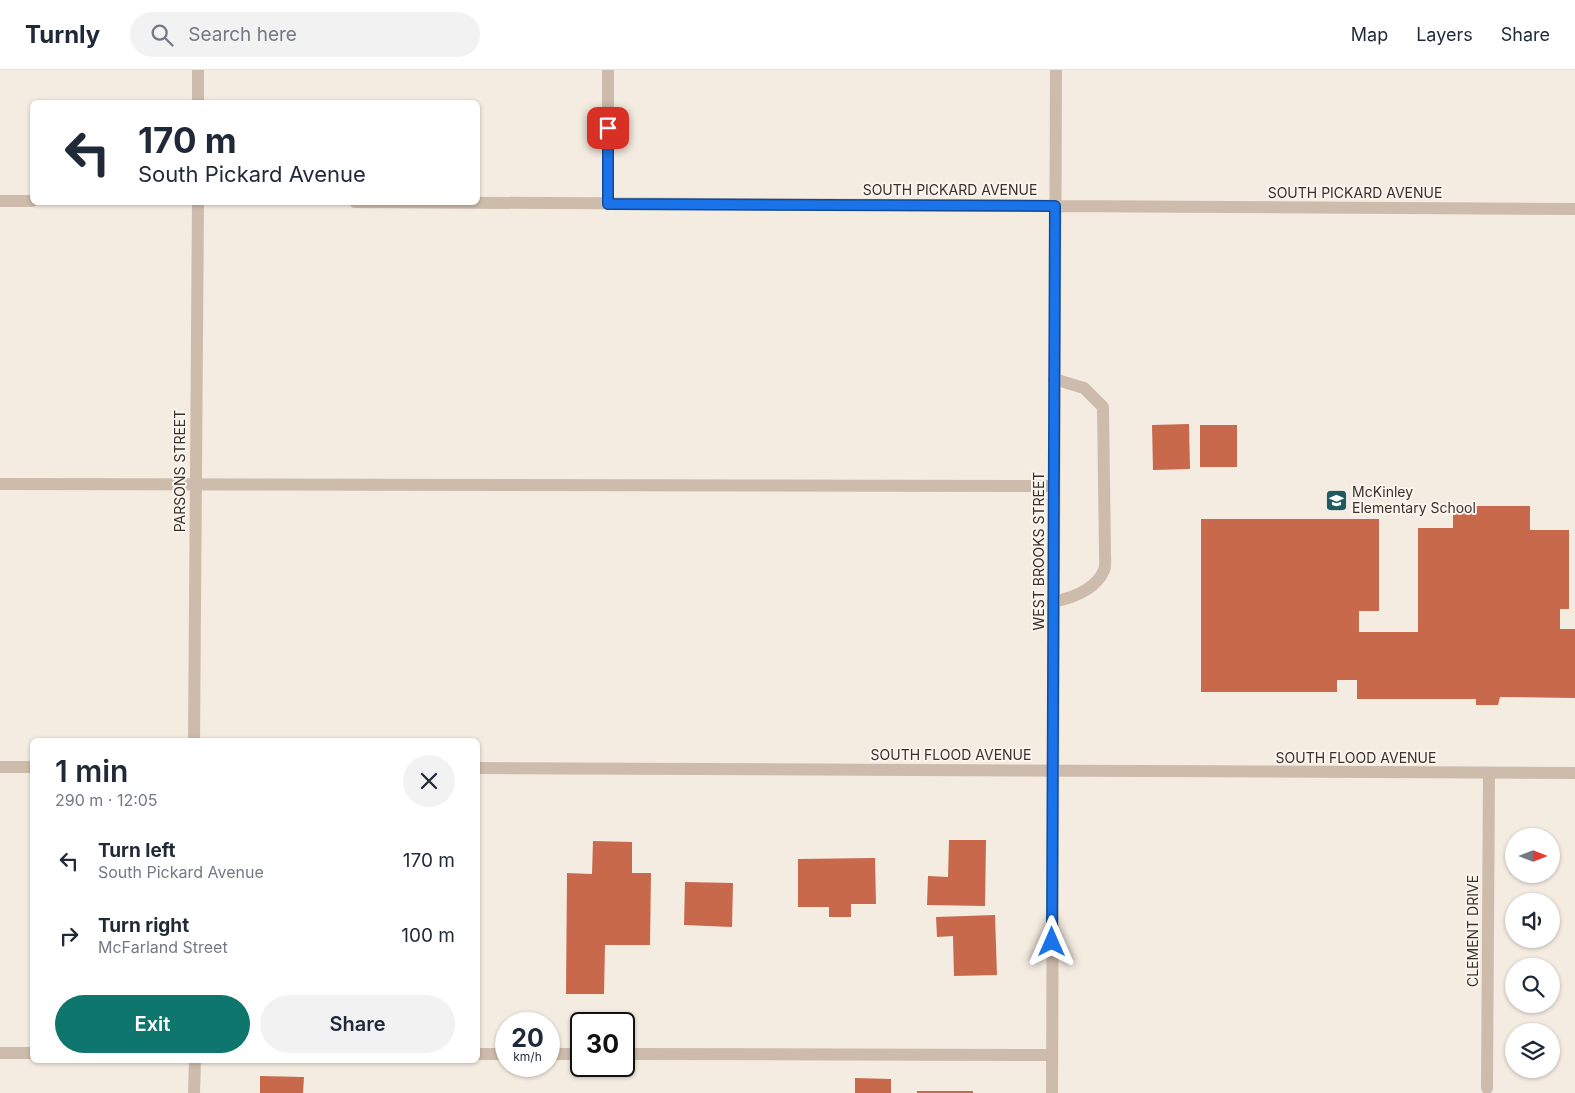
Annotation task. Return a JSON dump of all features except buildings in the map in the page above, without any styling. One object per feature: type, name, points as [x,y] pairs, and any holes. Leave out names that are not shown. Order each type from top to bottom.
[{"type":"street","points":[[198,70],[198,100]]},
{"type":"street","points":[[608,70],[608,204]]},
{"type":"street","name":"WEST BROOKS STREET","points":[[1052,1093],[1056,70]]},
{"type":"street","points":[[0,201],[30,201]]},
{"type":"street","name":"SOUTH PICKARD AVENUE","points":[[480,203],[1575,209]]},
{"type":"street","name":"PARSONS STREET","points":[[194,738],[198,205]]},
{"type":"street","points":[[1053,602],[1073,598],[1092,585],[1104,570],[1105,554],[1104,407],[1084,388],[1054,379]]},
{"type":"street","points":[[0,484],[1054,486]]},
{"type":"street","points":[[0,767],[30,767]]},
{"type":"street","name":"SOUTH FLOOD AVENUE","points":[[480,768],[1575,774]]},
{"type":"street","name":"CLEMENT DRIVE","points":[[1487,1088],[1489,773]]},
{"type":"street","points":[[0,1053],[30,1053]]},
{"type":"street","points":[[480,1054],[495,1054]]},
{"type":"street","points":[[635,1054],[1052,1055]]},
{"type":"street","points":[[194,1063],[194,1093]]},
{"type":"place","name":"McKinley Elementary School","points":[[1336,500]]},
{"type":"route","points":[[608,128],[608,204],[1055,206],[1052,942]]}]
